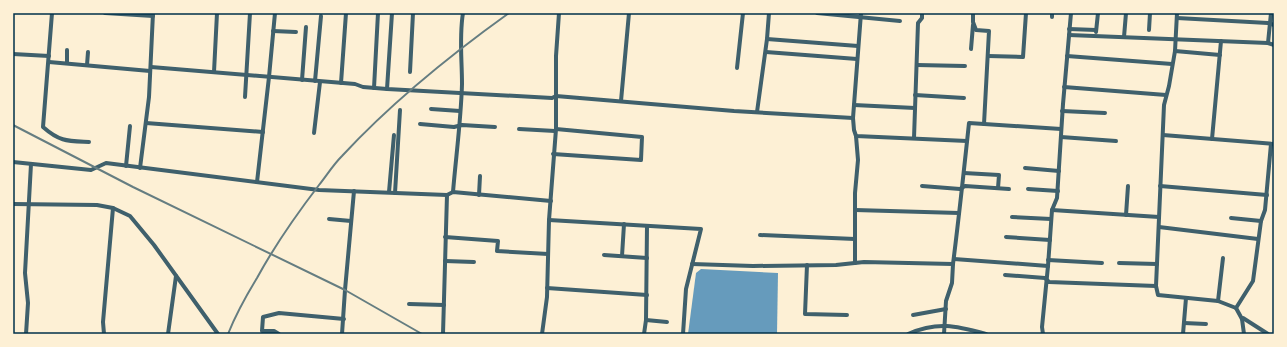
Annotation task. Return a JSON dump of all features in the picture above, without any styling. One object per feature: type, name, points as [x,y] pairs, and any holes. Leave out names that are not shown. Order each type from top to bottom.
[{"type":"street","points":[[52,13],[43,128],[63,140],[89,142]]},
{"type":"street","points":[[105,13],[153,14],[146,123],[140,168]]},
{"type":"street","points":[[214,72],[217,13]]},
{"type":"street","points":[[245,97],[250,13]]},
{"type":"street","points":[[257,182],[270,77],[275,13]]},
{"type":"street","points":[[341,83],[346,13]]},
{"type":"street","points":[[374,88],[378,13]]},
{"type":"street","points":[[387,89],[392,13]]},
{"type":"street","points":[[410,72],[414,13]]},
{"type":"street","points":[[453,192],[460,111],[463,13]]},
{"type":"street","points":[[542,334],[547,288],[550,201],[556,130],[556,56],[559,13]]},
{"type":"street","points":[[621,101],[629,13]]},
{"type":"street","points":[[738,68],[743,13]]},
{"type":"street","points":[[757,112],[766,52],[769,13]]},
{"type":"street","points":[[817,13],[861,15],[862,18],[900,21]]},
{"type":"street","points":[[914,138],[918,23],[922,18],[922,13]]},
{"type":"street","points":[[971,49],[973,13]]},
{"type":"street","points":[[988,56],[1023,57],[1026,13]]},
{"type":"street","points":[[1043,334],[1042,328],[1051,219],[1052,210],[1058,191],[1062,110],[1071,13]]},
{"type":"street","points":[[1096,36],[1098,13]]},
{"type":"street","points":[[1124,37],[1126,13]]},
{"type":"street","points":[[1149,30],[1150,13]]},
{"type":"street","points":[[1268,44],[1272,25],[1271,13]]},
{"type":"street","points":[[855,263],[855,210],[858,160],[853,118],[861,15]]},
{"type":"street","points":[[1244,334],[1242,319],[1236,308],[1218,302],[1158,295],[1156,286],[1164,105],[1175,51],[1177,15],[1268,23],[1272,25]]},
{"type":"street","points":[[314,134],[321,16]]},
{"type":"street","points":[[973,22],[976,30],[989,31],[984,124]]},
{"type":"street","points":[[302,80],[306,27]]},
{"type":"street","points":[[1069,29],[1096,30]]},
{"type":"street","points":[[273,31],[296,32]]},
{"type":"street","points":[[1069,35],[1221,41],[1274,45]]},
{"type":"street","points":[[767,39],[858,46]]},
{"type":"street","points":[[1212,139],[1221,41]]},
{"type":"street","points":[[66,63],[67,50]]},
{"type":"street","points":[[1175,51],[1220,55]]},
{"type":"street","points":[[87,65],[88,52]]},
{"type":"street","points":[[766,52],[857,59]]},
{"type":"street","points":[[13,54],[49,56]]},
{"type":"street","points":[[1067,56],[1172,64]]},
{"type":"street","points":[[49,62],[214,72],[341,83],[387,89],[552,98],[556,96],[853,118]]},
{"type":"street","points":[[916,65],[965,66]]},
{"type":"street","points":[[1064,86],[1166,95]]},
{"type":"street","points":[[915,95],[964,98]]},
{"type":"street","points":[[854,105],[915,108]]},
{"type":"street","points":[[431,109],[460,111]]},
{"type":"street","points":[[395,193],[400,110]]},
{"type":"street","points":[[1062,110],[1105,114]]},
{"type":"street","points":[[146,123],[263,132]]},
{"type":"street","points":[[944,334],[946,301],[952,283],[958,214],[963,188],[969,123],[1061,129]]},
{"type":"street","points":[[420,124],[454,127],[496,127]]},
{"type":"street","points":[[126,166],[130,126]]},
{"type":"street","points":[[519,129],[556,130],[642,137],[641,160],[553,154]]},
{"type":"street","points":[[1163,135],[1272,144],[1265,210],[1261,221],[1253,281],[1236,308]]},
{"type":"street","points":[[389,192],[394,136]]},
{"type":"street","points":[[856,136],[967,141]]},
{"type":"street","points":[[1061,137],[1116,141]]},
{"type":"street","points":[[13,162],[91,170],[106,164],[319,190],[447,195],[453,192],[479,196],[550,201]]},
{"type":"street","points":[[26,334],[28,304],[25,273],[32,164]]},
{"type":"street","points":[[1025,168],[1059,171]]},
{"type":"street","points":[[964,173],[999,175],[998,188]]},
{"type":"street","points":[[479,196],[480,176]]},
{"type":"street","points":[[922,186],[960,189],[965,186],[1009,189]]},
{"type":"street","points":[[1126,215],[1128,186]]},
{"type":"street","points":[[1160,186],[1267,195]]},
{"type":"street","points":[[1028,189],[1058,191]]},
{"type":"street","points":[[342,334],[354,191]]},
{"type":"street","points":[[443,334],[447,195]]},
{"type":"street","points":[[13,204],[97,205],[113,208],[130,216],[144,231],[218,334]]},
{"type":"street","points":[[104,334],[103,322],[113,208]]},
{"type":"street","points":[[855,210],[958,214]]},
{"type":"street","points":[[1052,210],[1159,217]]},
{"type":"street","points":[[1012,217],[1051,219]]},
{"type":"street","points":[[1231,218],[1261,221]]},
{"type":"street","points":[[329,219],[351,221]]},
{"type":"street","points":[[549,220],[701,230],[686,289],[683,334]]},
{"type":"street","points":[[622,256],[624,224]]},
{"type":"street","points":[[644,334],[647,295],[647,226]]},
{"type":"street","points":[[1158,227],[1258,239]]},
{"type":"street","points":[[760,235],[855,239]]},
{"type":"street","points":[[445,237],[498,241],[497,252],[548,254]]},
{"type":"street","points":[[1006,237],[1050,240]]},
{"type":"street","points":[[604,255],[648,258]]},
{"type":"street","points":[[1218,302],[1223,258]]},
{"type":"street","points":[[954,259],[1048,266]]},
{"type":"street","points":[[1048,260],[1102,263]]},
{"type":"street","points":[[445,261],[474,262]]},
{"type":"street","points":[[692,264],[753,266],[807,264],[836,265],[855,263],[953,264]]},
{"type":"street","points":[[1119,263],[1157,264]]},
{"type":"street","points":[[807,264],[805,314],[847,315]]},
{"type":"street","points":[[1005,275],[1045,278],[1049,282],[1156,286]]},
{"type":"street","points":[[168,334],[176,276]]},
{"type":"street","points":[[547,288],[647,295]]},
{"type":"street","points":[[1183,334],[1186,298]]},
{"type":"street","points":[[409,304],[444,305]]},
{"type":"street","points":[[913,314],[946,309]]},
{"type":"street","points":[[279,334],[274,331],[262,331],[263,317],[279,313],[344,319]]},
{"type":"street","points":[[1242,319],[1243,318],[1268,334]]},
{"type":"street","points":[[646,320],[667,322]]},
{"type":"street","points":[[1184,323],[1206,324]]},
{"type":"street","points":[[908,334],[941,325],[986,334]]},
{"type":"water","points":[[701,269],[778,273],[777,334],[688,334],[696,273]]},
{"type":"railway","points":[[228,334],[245,298],[278,242],[339,159],[401,98],[443,63],[509,13]]},
{"type":"railway","points":[[13,125],[133,187],[345,290],[422,334]]}]
